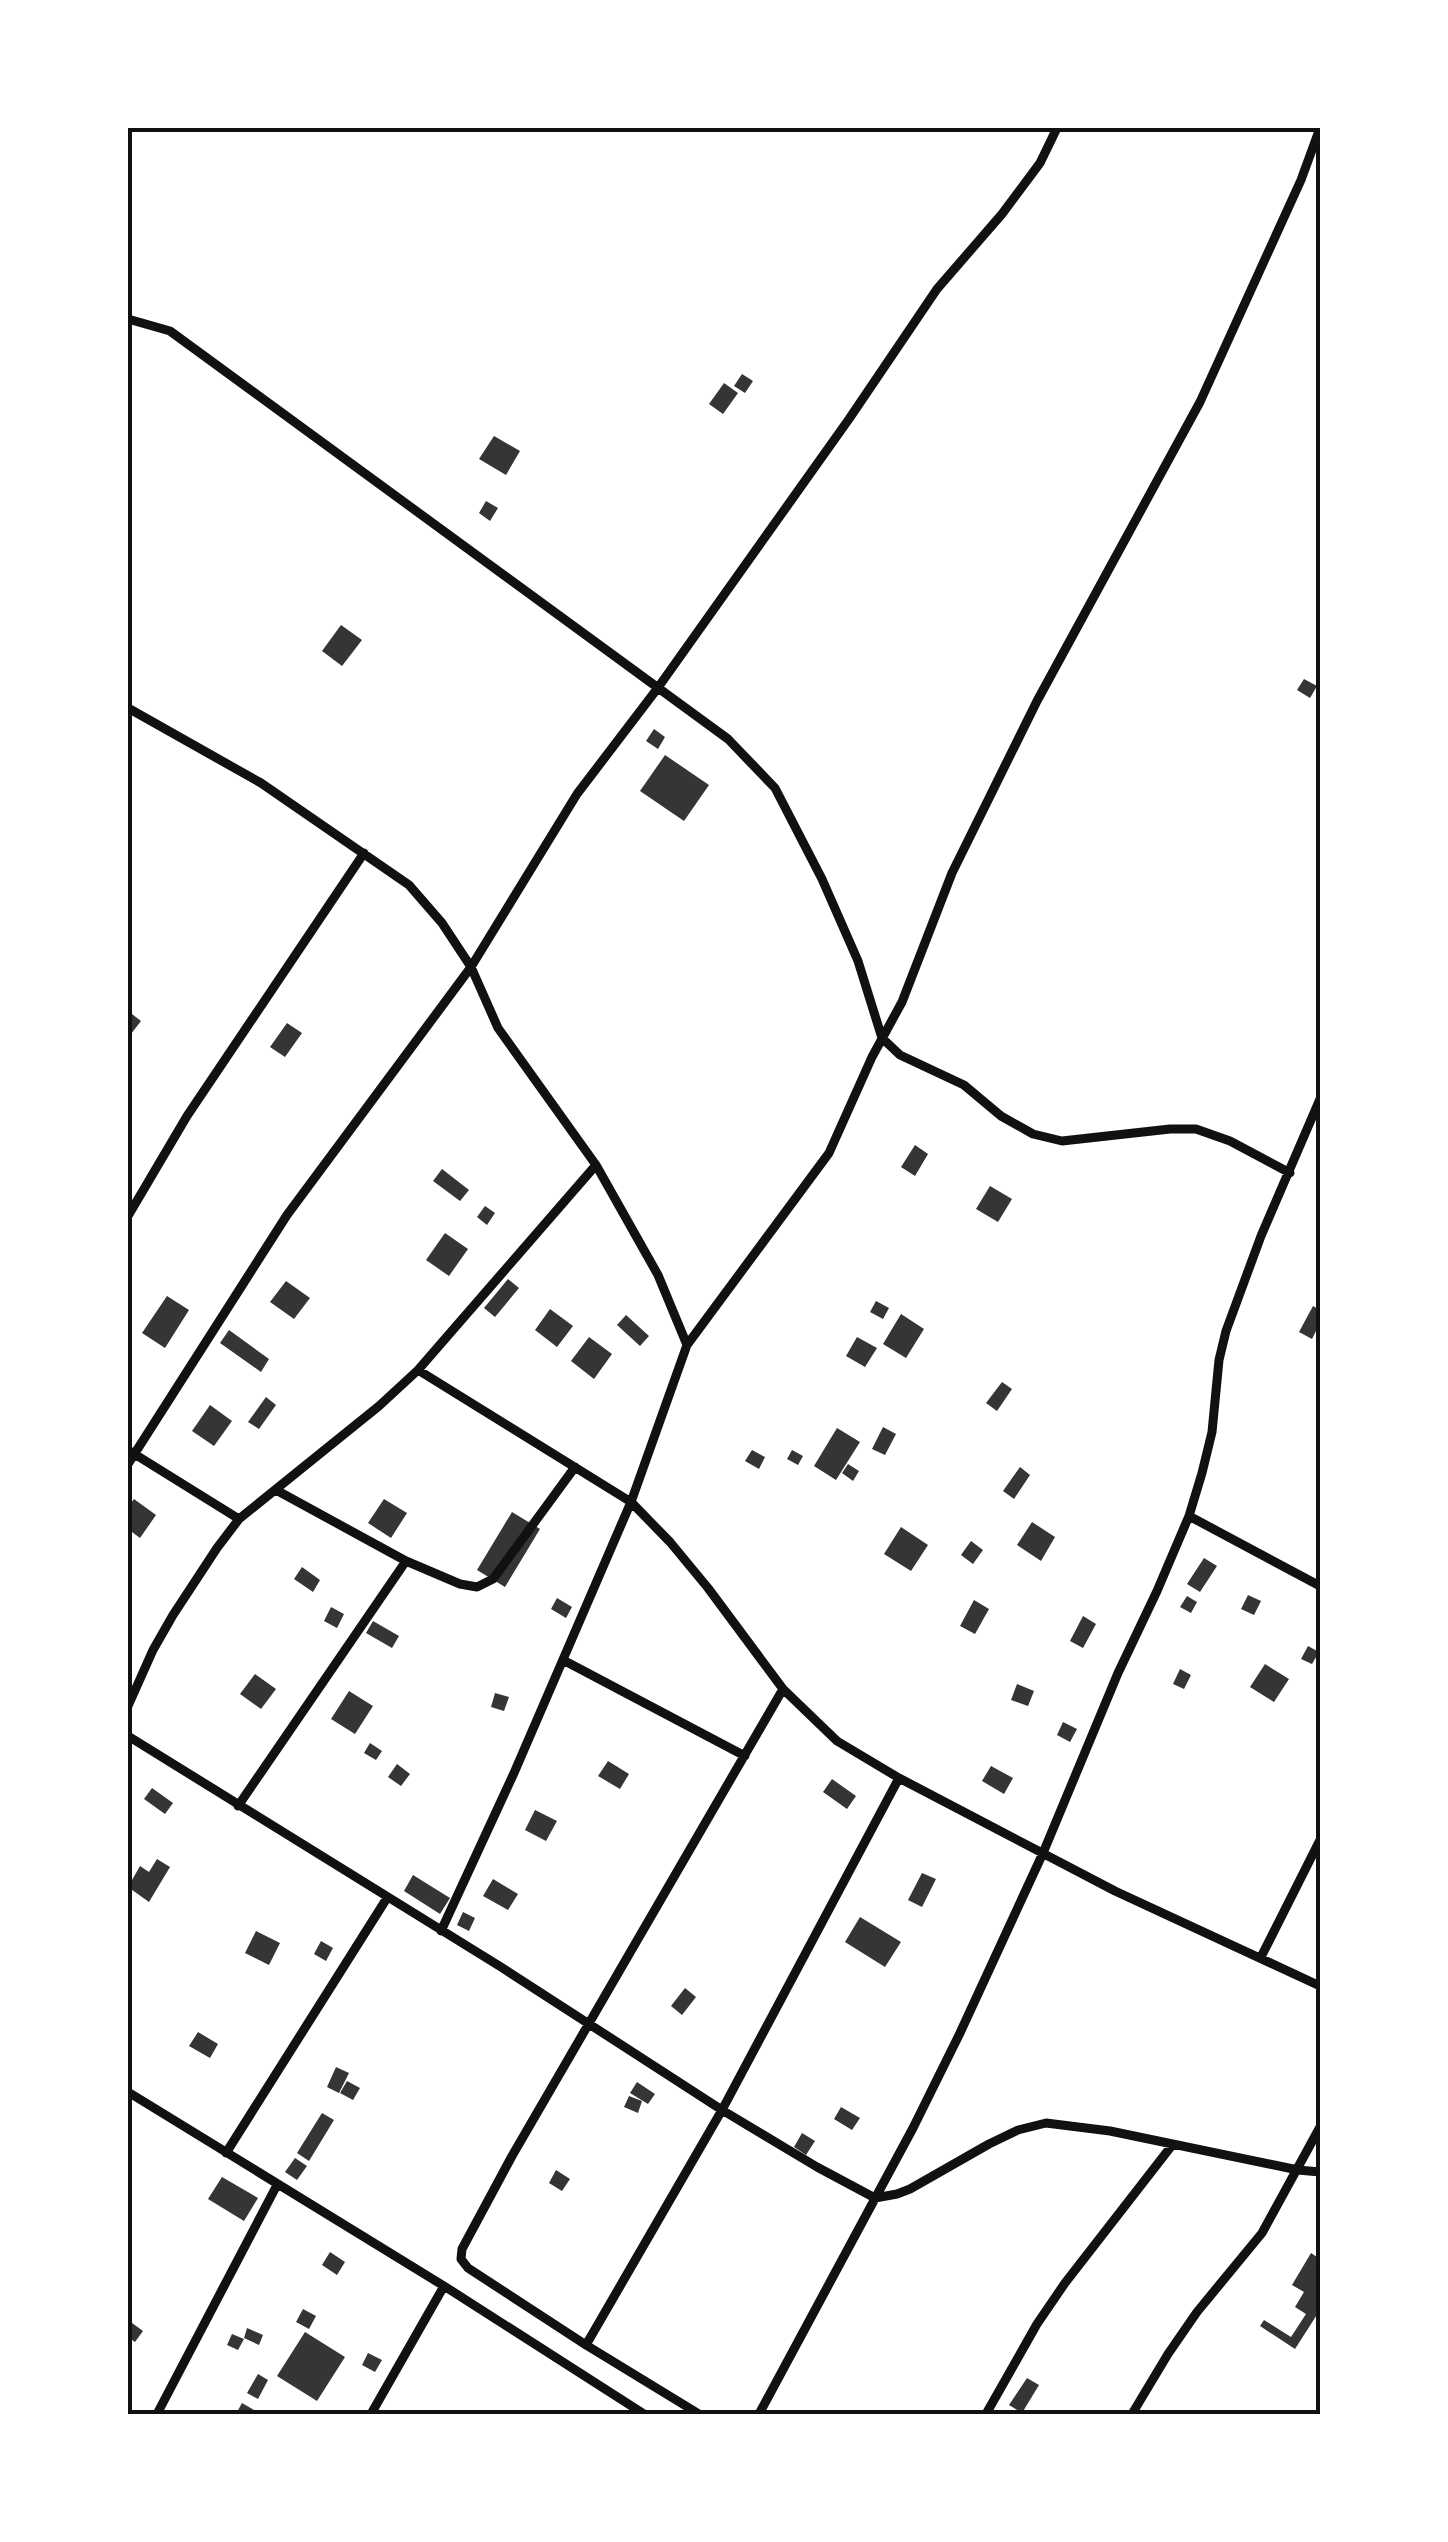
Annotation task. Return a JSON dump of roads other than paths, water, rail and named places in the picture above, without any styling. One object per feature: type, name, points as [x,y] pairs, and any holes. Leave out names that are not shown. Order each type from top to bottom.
[{"type":"street","points":[[128,1464],[131,1452],[287,1215],[470,966],[577,794],[849,419],[937,289],[1040,163],[1057,128]]},
{"type":"street","points":[[441,1931],[631,1502],[686,1345],[829,1152],[902,1002],[952,874],[1037,702],[1200,402],[1301,180],[1320,128]]},
{"type":"street","points":[[128,319],[170,331],[728,739],[775,788],[851,945],[882,1038],[900,1055],[964,1085],[1001,1116],[1033,1134],[1062,1140],[1196,1129],[1230,1141],[1290,1173]]},
{"type":"street","points":[[128,708],[261,783],[410,884],[442,922],[470,966],[498,1028],[596,1166],[658,1275],[686,1345]]},
{"type":"street","points":[[128,1216],[188,1116],[364,853]]},
{"type":"street","points":[[759,2414],[960,2032],[1044,1854],[1118,1673],[1157,1592],[1189,1516],[1212,1432],[1226,1331],[1261,1236],[1320,1099]]},
{"type":"street","points":[[128,1706],[173,1615],[239,1519],[418,1370],[596,1166]]},
{"type":"street","points":[[418,1370],[631,1502],[670,1542],[783,1690],[837,1741],[899,1778],[1130,1898],[1320,1986]]},
{"type":"street","points":[[131,1452],[239,1519]]},
{"type":"street","points":[[276,1490],[406,1561],[476,1587],[493,1579],[574,1467]]},
{"type":"street","points":[[1189,1516],[1320,1586]]},
{"type":"street","points":[[238,1806],[406,1561]]},
{"type":"street","points":[[564,1660],[745,1756]]},
{"type":"street","points":[[699,2414],[468,2268],[461,2259],[462,2250],[512,2156],[783,1690]]},
{"type":"street","points":[[128,1736],[722,2110],[875,2198],[910,2189],[989,2144],[1018,2130],[1046,2123],[1110,2131],[1320,2172]]},
{"type":"street","points":[[586,2345],[722,2110],[899,1778]]},
{"type":"street","points":[[1261,1957],[1320,1840]]},
{"type":"street","points":[[226,2154],[387,1898]]},
{"type":"street","points":[[128,2092],[644,2414]]},
{"type":"street","points":[[1132,2414],[1197,2312],[1262,2233],[1320,2127]]},
{"type":"street","points":[[986,2414],[1065,2283],[1173,2144]]},
{"type":"street","points":[[157,2414],[277,2185]]},
{"type":"street","points":[[371,2414],[444,2286]]}]
